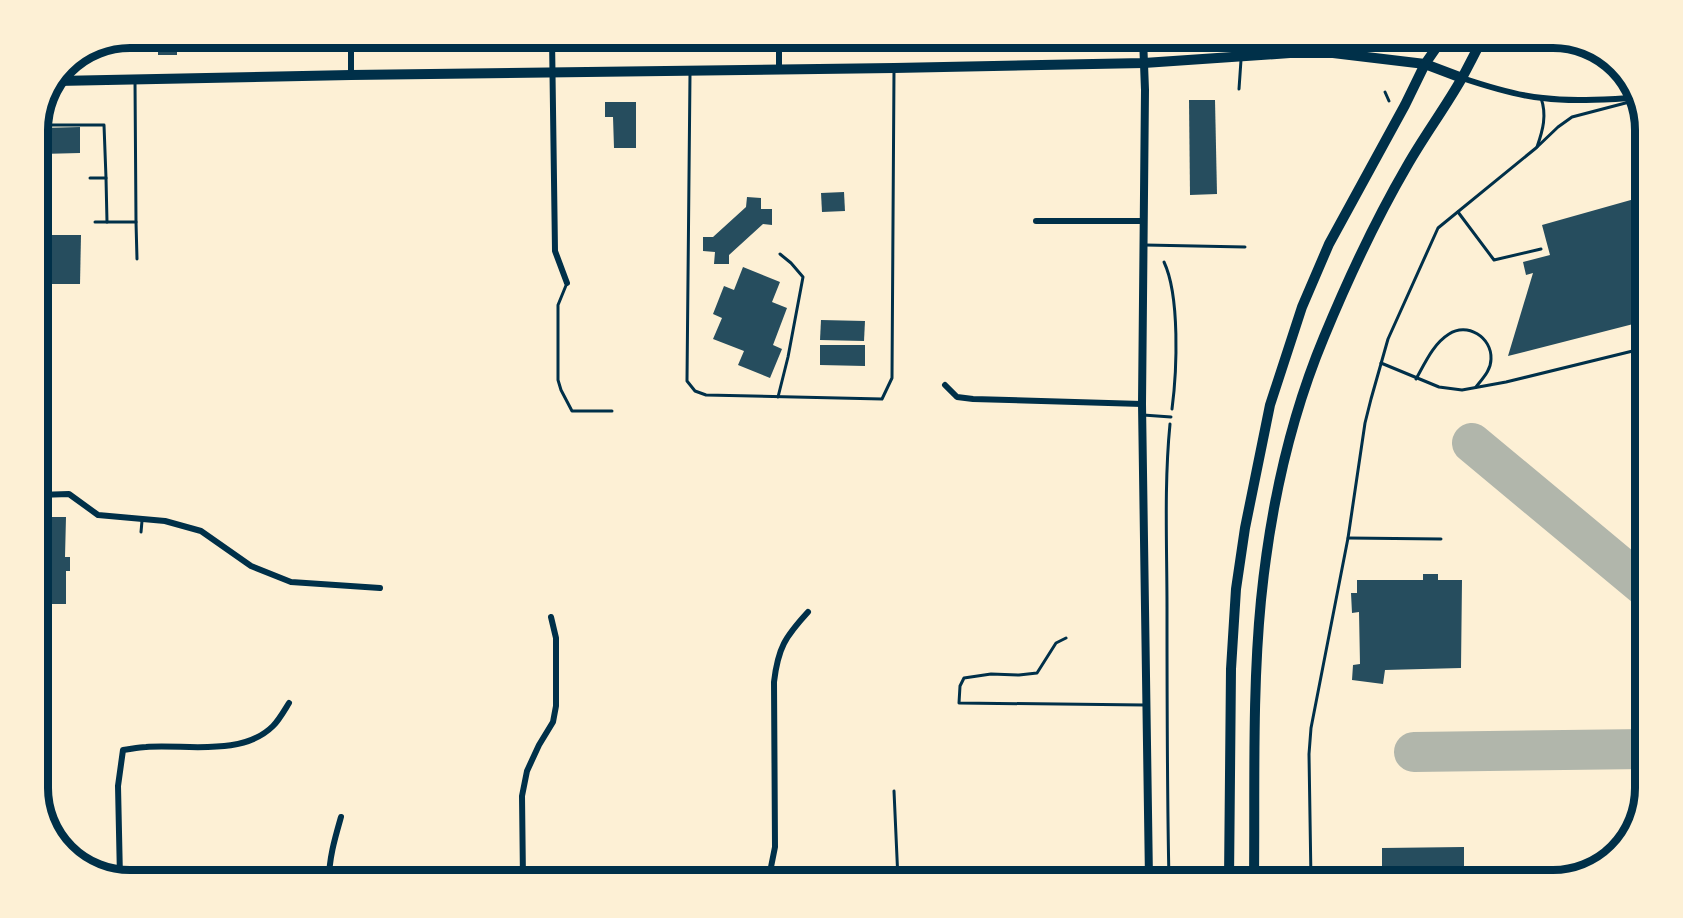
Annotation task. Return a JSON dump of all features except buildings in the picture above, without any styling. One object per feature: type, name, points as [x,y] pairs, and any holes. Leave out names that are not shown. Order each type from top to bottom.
[{"type":"main road","points":[[1229,870],[1231,669],[1236,589],[1245,528],[1270,405],[1302,307],[1329,244],[1425,64],[1436,48]]},
{"type":"main road","points":[[1254,870],[1257,669],[1261,601],[1270,528],[1283,462],[1301,399],[1323,339],[1362,250],[1407,167],[1478,48]]},
{"type":"main road","points":[[65,81],[1144,63],[1290,53],[1333,53],[1425,64],[1462,78]]},
{"type":"street","points":[[351,48],[351,75]]},
{"type":"street","points":[[552,48],[555,251],[567,283]]},
{"type":"street","points":[[779,48],[779,70]]},
{"type":"street","points":[[1143,48],[1142,415],[1149,870]]},
{"type":"street","points":[[1462,78],[1481,85],[1541,98],[1629,99]]},
{"type":"street","points":[[1036,221],[1144,221]]},
{"type":"street","points":[[945,385],[957,397],[973,399],[1142,404]]},
{"type":"street","points":[[48,495],[69,494],[98,515],[165,521],[201,531],[251,567],[291,582],[380,588]]},
{"type":"street","points":[[770,870],[775,847],[774,682],[776,667],[780,651],[789,633],[808,612]]},
{"type":"street","points":[[523,870],[522,796],[527,771],[539,745],[553,723],[556,706],[556,638],[550,617]]},
{"type":"street","points":[[120,869],[118,786],[123,750],[146,747],[218,747],[240,743],[258,737],[271,728],[289,703]]},
{"type":"street","points":[[329,870],[341,817]]},
{"type":"lane","points":[[1239,89],[1241,56]]},
{"type":"lane","points":[[690,72],[687,381],[696,391],[706,395],[882,399],[892,378],[894,68]]},
{"type":"lane","points":[[135,79],[136,259]]},
{"type":"lane","points":[[1536,148],[1543,129],[1545,109],[1541,98]]},
{"type":"lane","points":[[1311,870],[1309,754],[1311,728],[1348,538],[1365,423],[1388,339],[1438,228],[1572,117],[1630,101]]},
{"type":"lane","points":[[48,125],[104,125],[107,222]]},
{"type":"lane","points":[[90,178],[106,178]]},
{"type":"lane","points":[[1458,212],[1494,260],[1541,249]]},
{"type":"lane","points":[[95,222],[136,222]]},
{"type":"lane","points":[[1143,245],[1245,247]]},
{"type":"lane","points":[[778,397],[788,357],[802,277],[791,262],[780,254]]},
{"type":"lane","points":[[567,283],[558,305],[558,380],[561,390],[572,411],[612,411]]},
{"type":"lane","points":[[1416,379],[1440,341],[1456,330],[1465,329],[1483,338],[1492,356],[1486,374],[1475,388]]},
{"type":"lane","points":[[1381,363],[1438,387],[1462,390],[1506,382],[1635,350]]},
{"type":"lane","points":[[1142,415],[1171,417]]},
{"type":"lane","points":[[91,518],[98,515]]},
{"type":"lane","points":[[141,532],[142,519]]},
{"type":"lane","points":[[1348,538],[1441,539]]},
{"type":"lane","points":[[1066,638],[1056,643],[1036,673],[991,674],[964,678],[960,686],[959,703],[1146,705]]},
{"type":"lane","points":[[894,791],[898,870]]},
{"type":"path","points":[[1385,92],[1389,100]]},
{"type":"path","points":[[1164,262],[1172,285],[1176,376],[1167,451],[1166,524],[1167,792],[1170,870]]},
{"type":"taxiway","points":[[1472,443],[1635,579]]},
{"type":"taxiway","points":[[1414,752],[1635,749]]}]
